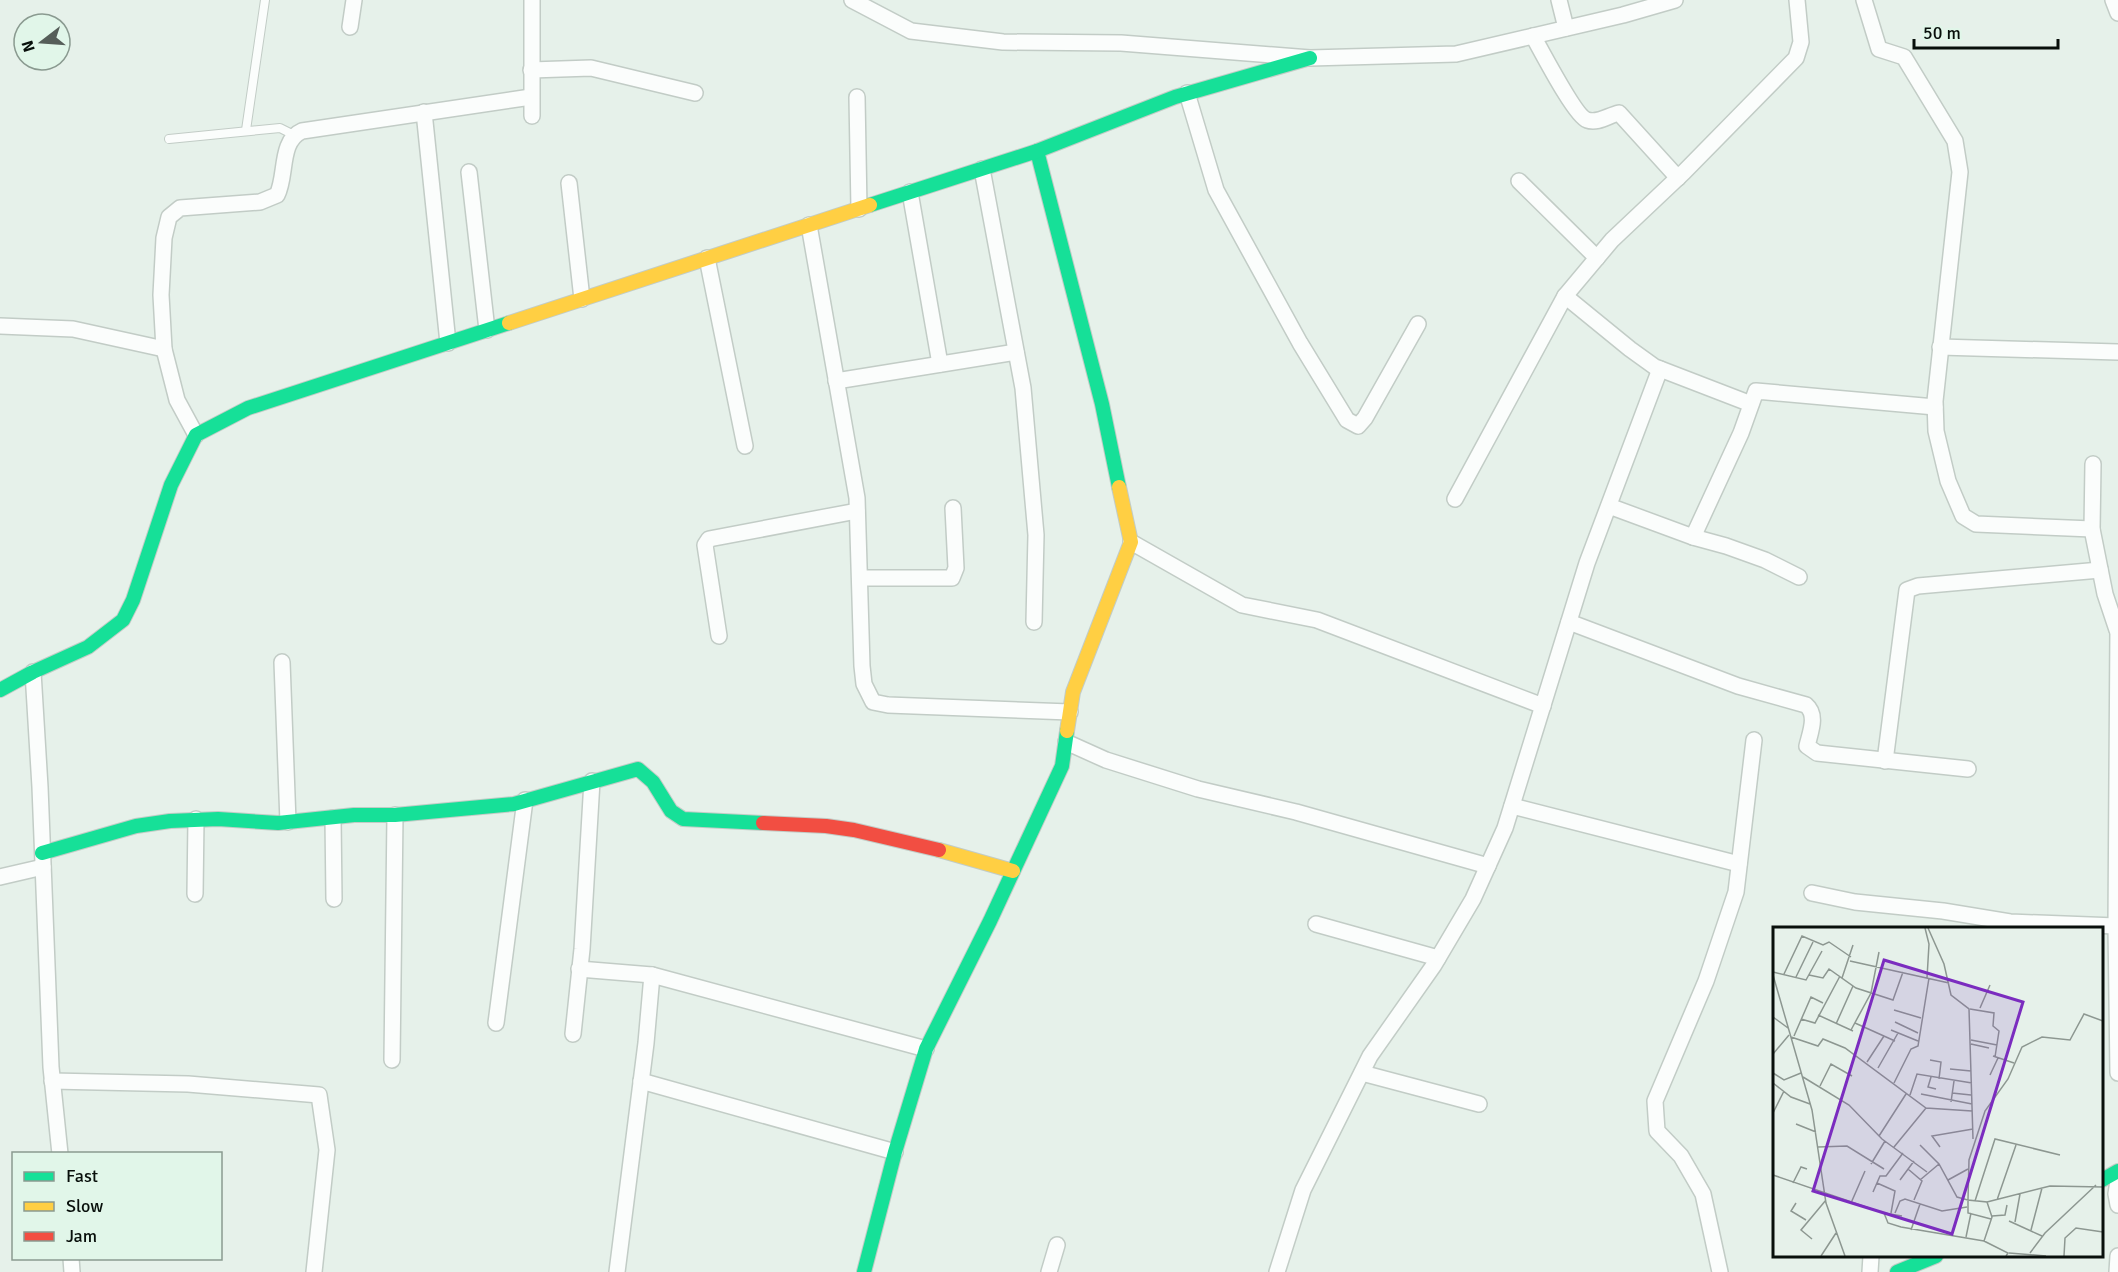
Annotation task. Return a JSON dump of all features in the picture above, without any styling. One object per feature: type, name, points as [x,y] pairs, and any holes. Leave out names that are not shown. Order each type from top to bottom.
[{"type":"street","points":[[350,27],[354,0]]},
{"type":"street","points":[[532,0],[532,116]]},
{"type":"street","points":[[852,0],[911,31],[1004,42],[1121,44],[1310,58],[1456,54],[1623,15],[1675,0]]},
{"type":"street","points":[[1558,0],[1566,28]]},
{"type":"street","points":[[1455,499],[1565,296],[1612,240],[1678,178],[1796,58],[1801,42],[1797,0]]},
{"type":"street","points":[[1864,0],[1879,49],[1904,57],[1955,141],[1959,172],[1935,407],[1936,431],[1948,482],[1963,516],[1976,524],[2092,529]]},
{"type":"street","points":[[2114,0],[2118,13]]},
{"type":"street","points":[[1533,36],[1573,104],[1584,118],[1598,121],[1619,113],[1678,178]]},
{"type":"street","points":[[0,690],[88,647],[123,620],[133,600],[171,485],[196,435],[248,408],[1037,151],[1187,93],[1310,58]]},
{"type":"street","points":[[531,70],[591,68],[695,93]]},
{"type":"street","points":[[1187,93],[1216,190],[1300,344],[1347,420],[1358,426],[1365,418],[1418,324]]},
{"type":"street","points":[[196,435],[177,400],[164,349],[161,295],[164,237],[169,217],[180,208],[261,202],[277,195],[281,186],[287,148],[294,135],[302,131],[531,97]]},
{"type":"street","points":[[857,97],[859,209]]},
{"type":"street","points":[[424,112],[448,343]]},
{"type":"street","points":[[864,1272],[895,1152],[926,1049],[1062,766],[1073,692],[1131,543],[1102,404],[1037,151]]},
{"type":"street","points":[[982,169],[1023,388],[1036,535],[1034,622]]},
{"type":"street","points":[[469,172],[487,330]]},
{"type":"street","points":[[1519,181],[1597,258]]},
{"type":"street","points":[[569,183],[582,299]]},
{"type":"street","points":[[910,192],[940,364]]},
{"type":"street","points":[[808,225],[857,498],[862,666],[864,684],[873,702],[888,705],[1070,712]]},
{"type":"street","points":[[707,258],[745,446]]},
{"type":"street","points":[[1565,296],[1630,349],[1660,369],[1751,404]]},
{"type":"street","points":[[0,326],[73,329],[164,349]]},
{"type":"street","points":[[1941,347],[2118,352]]},
{"type":"street","points":[[836,381],[1016,352]]},
{"type":"street","points":[[1277,1272],[1303,1190],[1370,1056],[1438,958],[1473,900],[1505,828],[1587,563],[1660,369]]},
{"type":"street","points":[[1693,537],[1742,433],[1756,390],[1935,407]]},
{"type":"street","points":[[2093,464],[2092,529],[2106,594],[2117,628],[2118,1073]]},
{"type":"street","points":[[1609,506],[1693,537],[1765,560],[1799,577]]},
{"type":"street","points":[[860,578],[951,578],[956,568],[953,508]]},
{"type":"street","points":[[719,636],[705,546],[708,539],[857,512]]},
{"type":"street","points":[[1131,543],[1242,605],[1317,620],[1543,706]]},
{"type":"street","points":[[1885,761],[1907,590],[1918,586],[2100,570]]},
{"type":"street","points":[[1569,621],[1738,686],[1806,705],[1813,715],[1807,746],[1817,753],[1968,770]]},
{"type":"street","points":[[282,662],[288,822]]},
{"type":"street","points":[[33,672],[48,1010],[52,1081],[60,1152]]},
{"type":"street","points":[[1720,1272],[1703,1194],[1681,1156],[1658,1131],[1655,1101],[1712,964],[1736,892],[1754,740]]},
{"type":"street","points":[[1066,742],[1106,760],[1198,789],[1296,812],[1488,866]]},
{"type":"street","points":[[0,877],[136,826],[196,819],[288,822],[514,804],[638,769],[652,781],[672,812],[683,819],[826,826],[854,830],[915,843],[1013,871]]},
{"type":"street","points":[[573,1034],[582,949],[592,781]]},
{"type":"street","points":[[496,1023],[525,800]]},
{"type":"street","points":[[1512,806],[1739,864]]},
{"type":"street","points":[[392,1060],[395,815]]},
{"type":"street","points":[[333,818],[334,899]]},
{"type":"street","points":[[195,894],[196,819]]},
{"type":"street","points":[[1812,893],[1856,902],[1943,910],[2010,922],[2116,926]]},
{"type":"street","points":[[1316,924],[1438,958]]},
{"type":"street","points":[[579,969],[652,975],[926,1049]]},
{"type":"street","points":[[617,1272],[652,975]]},
{"type":"street","points":[[1362,1073],[1479,1104]]},
{"type":"street","points":[[52,1081],[188,1084],[319,1095],[327,1150],[315,1272]]},
{"type":"street","points":[[641,1081],[895,1152]]},
{"type":"street","points":[[2103,1179],[2118,1171]]},
{"type":"street","points":[[1049,1272],[1057,1245]]},
{"type":"street","points":[[2117,1272],[2118,1256]]},
{"type":"street","points":[[1870,1272],[1871,1257]]},
{"type":"street","points":[[1897,1272],[1934,1257]]},
{"type":"lane","points":[[246,130],[265,0]]},
{"type":"lane","points":[[169,139],[280,128],[294,135]]},
{"type":"traffic: fast","points":[[870,205],[1037,151],[1175,97],[1310,58]]},
{"type":"traffic: fast","points":[[1037,151],[1102,404],[1119,487]]},
{"type":"traffic: fast","points":[[0,690],[88,647],[123,620],[133,600],[171,485],[196,435],[248,408],[509,323]]},
{"type":"traffic: fast","points":[[864,1272],[895,1152],[926,1049],[990,921],[1062,766],[1067,731]]},
{"type":"traffic: fast","points":[[42,853],[136,826],[170,821],[218,819],[278,823],[354,815],[395,815],[514,804],[638,769],[653,782],[671,811],[683,819],[763,823]]},
{"type":"traffic: fast","points":[[2103,1179],[2118,1171]]},
{"type":"traffic: fast","points":[[1897,1272],[1934,1257]]},
{"type":"traffic: slow","points":[[509,323],[870,205]]},
{"type":"traffic: slow","points":[[1067,731],[1073,692],[1131,542],[1119,487]]},
{"type":"traffic: slow","points":[[939,850],[1013,871]]},
{"type":"traffic: jam","points":[[763,823],[826,826],[854,830],[939,850]]}]
